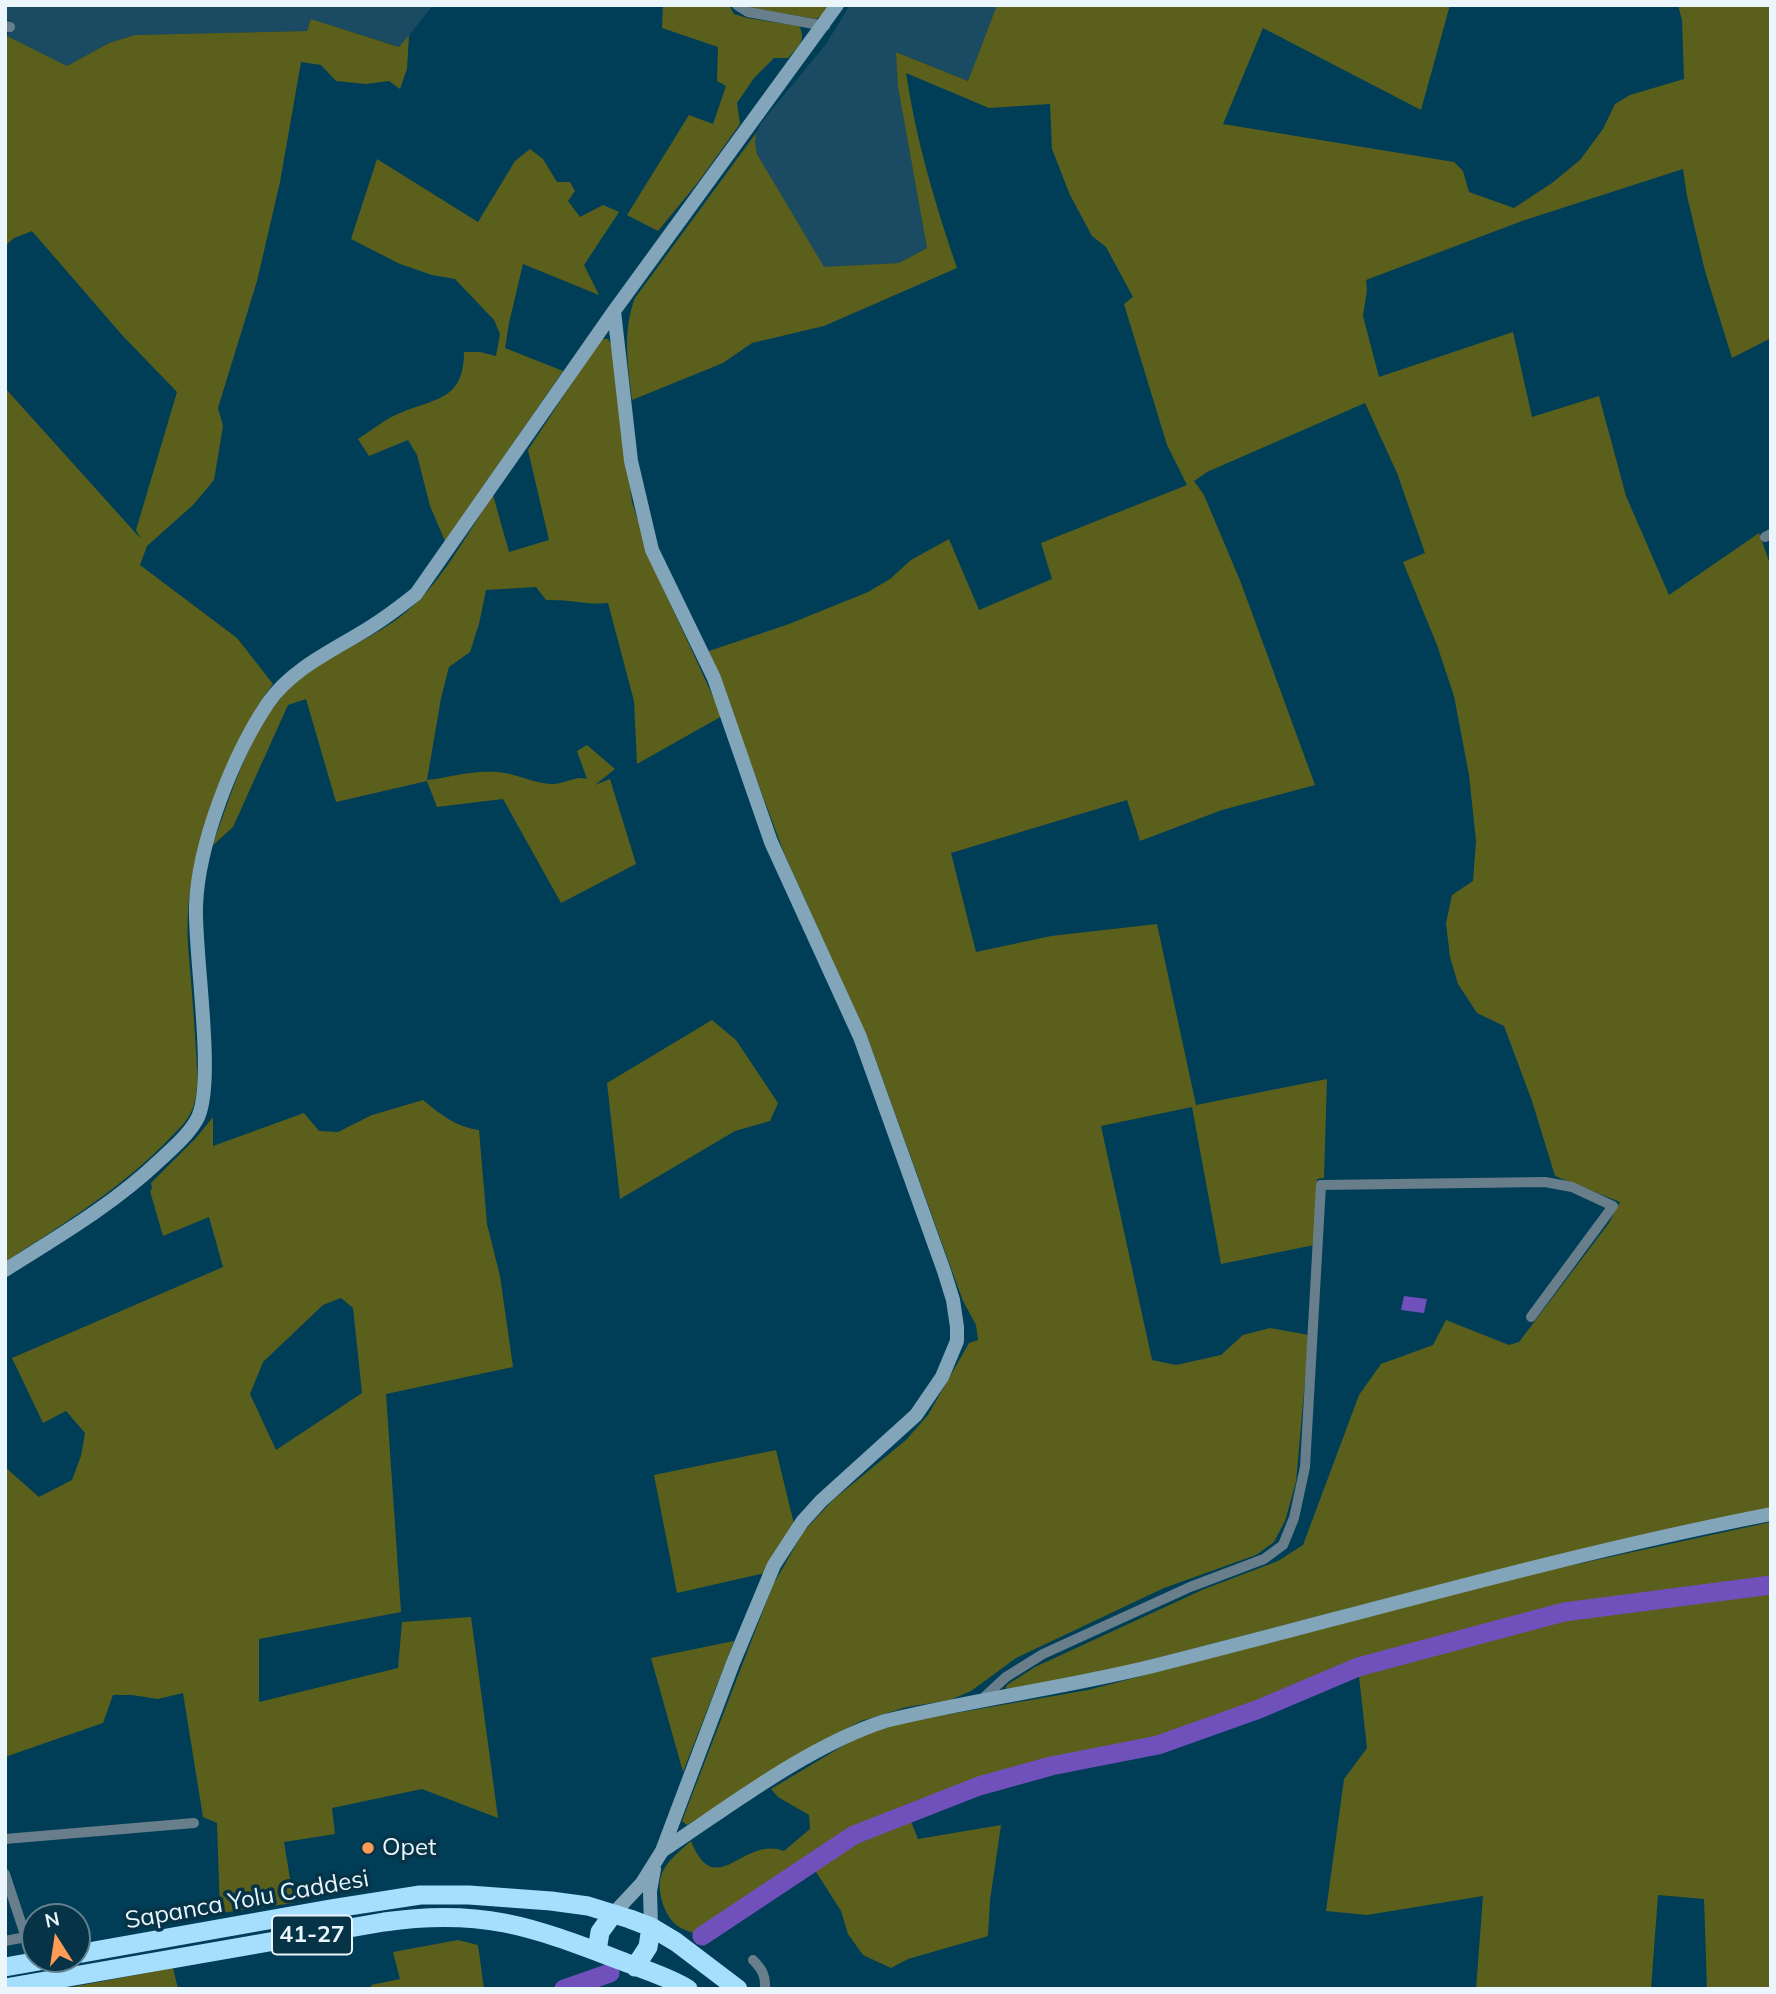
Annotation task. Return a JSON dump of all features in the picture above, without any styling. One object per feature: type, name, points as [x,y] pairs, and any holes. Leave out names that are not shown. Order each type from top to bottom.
[{"type":"highway","name":"Sapanca Yolu Caddesi","points":[[91,1952],[420,1895],[469,1895],[588,1906],[652,1927],[708,1964],[738,1989]]},
{"type":"highway","points":[[597,1951],[600,1933],[613,1914]]},
{"type":"highway","name":"Sapanca Yolu Caddesi","points":[[5,1988],[423,1917],[458,1916],[518,1924],[597,1951],[688,1989]]},
{"type":"highway","points":[[635,1967],[648,1947],[652,1927]]},
{"type":"street","points":[[737,5],[748,12],[825,26]]},
{"type":"street","points":[[5,1270],[118,1198],[179,1142],[197,1119],[204,1098],[195,928],[201,866],[213,820],[226,786],[268,703],[295,675],[371,627],[416,594],[614,311],[738,138],[825,26],[838,5]]},
{"type":"street","points":[[613,1914],[642,1883],[662,1851],[737,1652],[774,1564],[802,1522],[821,1501],[896,1435],[931,1396],[952,1357],[957,1341],[953,1300],[944,1271],[860,1037],[771,842],[714,678],[652,550],[631,461],[614,311]]},
{"type":"street","points":[[979,1702],[1006,1676],[1036,1658],[1190,1587],[1264,1559],[1283,1545],[1294,1518],[1305,1467],[1321,1185],[1545,1182],[1572,1187],[1613,1206],[1531,1317]]},
{"type":"street","points":[[662,1851],[771,1779],[857,1731],[910,1714],[1163,1664],[1537,1565],[1771,1514]]},
{"type":"street","points":[[5,1839],[194,1823]]},
{"type":"street","points":[[652,1927],[650,1891],[654,1864]]},
{"type":"street","points":[[5,1874],[21,1922]]},
{"type":"street","points":[[753,1960],[761,1968],[765,1989]]},
{"type":"shaded area","points":[[5,5],[433,5],[400,47],[311,19],[307,31],[135,35],[109,43],[67,66],[7,36],[12,21],[5,19]]},
{"type":"shaded area","points":[[850,5],[997,5],[968,81],[897,52],[898,87],[927,248],[899,263],[824,268],[757,154],[754,143],[761,123],[826,44]]},
{"type":"shaded area","points":[[1404,1296],[1427,1299],[1424,1313],[1401,1310]]},
{"type":"green space","points":[[663,5],[729,5],[734,14],[747,18],[799,26],[802,39],[788,58],[774,58],[754,78],[737,103],[740,124],[699,181],[658,231],[627,215],[689,115],[713,124],[726,86],[717,81],[718,47],[662,28]]},
{"type":"green space","points":[[744,5],[828,5],[823,15],[816,19]]},
{"type":"green space","points":[[997,5],[1450,5],[1421,110],[1263,28],[1223,124],[1454,162],[1463,171],[1469,192],[1514,208],[1552,183],[1580,160],[1603,129],[1615,104],[1630,95],[1684,79],[1682,20],[1678,5],[1771,5],[1771,338],[1732,358],[1705,271],[1683,169],[1522,221],[1366,280],[1363,316],[1379,377],[1513,332],[1532,417],[1599,396],[1626,496],[1669,595],[1759,533],[1771,567],[1771,1508],[1358,1606],[1099,1673],[1005,1691],[1007,1685],[1035,1667],[1202,1590],[1278,1561],[1303,1545],[1359,1395],[1381,1364],[1433,1345],[1446,1320],[1509,1345],[1519,1342],[1609,1223],[1620,1202],[1555,1176],[1532,1101],[1504,1026],[1477,1013],[1458,984],[1450,957],[1446,923],[1452,895],[1473,881],[1476,841],[1469,775],[1454,696],[1437,645],[1403,562],[1425,553],[1397,473],[1365,403],[1207,472],[1194,481],[1204,495],[1241,583],[1315,785],[1222,810],[1140,841],[1127,800],[951,853],[976,952],[1051,936],[1157,924],[1196,1105],[1327,1079],[1324,1178],[1317,1179],[1314,1245],[1221,1264],[1192,1107],[1101,1126],[1152,1360],[1176,1365],[1221,1355],[1243,1335],[1270,1328],[1309,1335],[1296,1482],[1285,1521],[1274,1542],[1256,1555],[1164,1588],[1016,1658],[971,1691],[950,1700],[907,1707],[861,1721],[824,1740],[687,1825],[682,1821],[773,1585],[804,1531],[833,1500],[906,1440],[928,1415],[969,1343],[978,1340],[976,1325],[963,1301],[868,1039],[784,853],[709,651],[789,624],[868,592],[890,579],[911,560],[949,539],[979,610],[1052,579],[1041,543],[1187,485],[1167,445],[1124,304],[1133,297],[1106,247],[1092,236],[1070,195],[1052,149],[1050,104],[989,108],[906,73],[927,172],[957,268],[824,326],[752,343],[723,363],[632,400],[627,349],[628,323],[635,298],[756,133],[757,154],[824,267],[899,263],[927,248],[898,87],[896,52],[968,81]]},
{"type":"green space","points":[[311,19],[399,47],[409,35],[407,69],[400,89],[389,81],[366,84],[336,81],[321,65],[301,62],[280,182],[257,281],[218,408],[223,426],[214,480],[193,505],[147,546],[140,565],[237,638],[273,684],[261,700],[224,776],[206,823],[193,871],[188,946],[197,1071],[196,1098],[184,1123],[152,1156],[91,1204],[5,1262],[5,388],[141,539],[136,530],[177,392],[122,335],[32,231],[14,238],[5,246],[5,35],[67,66],[109,43],[135,35],[307,31]]},
{"type":"green space","points":[[530,149],[543,159],[557,182],[570,182],[575,191],[568,201],[580,217],[603,205],[619,212],[584,265],[599,295],[523,264],[505,348],[563,371],[445,541],[430,506],[417,455],[408,440],[369,456],[358,439],[394,415],[446,395],[459,380],[464,352],[496,356],[500,334],[494,320],[455,279],[432,275],[400,264],[351,239],[377,159],[478,222],[515,161]]},
{"type":"green space","points":[[601,339],[608,339],[611,344],[632,502],[651,562],[722,716],[637,764],[634,701],[608,603],[546,600],[536,587],[486,590],[470,652],[449,667],[427,780],[487,772],[504,773],[551,784],[578,778],[587,779],[577,751],[587,745],[615,769],[595,785],[610,779],[636,864],[561,903],[503,799],[437,807],[427,781],[336,802],[306,699],[288,705],[233,827],[212,846],[250,747],[285,693],[309,672],[387,626],[414,605],[451,560],[493,495],[509,552],[549,540],[528,450]]},
{"type":"green space","points":[[712,1020],[736,1040],[778,1103],[770,1121],[735,1131],[620,1199],[607,1083]]},
{"type":"green space","points":[[423,1100],[456,1123],[479,1130],[487,1224],[500,1276],[513,1367],[386,1394],[401,1612],[259,1639],[259,1702],[398,1668],[402,1622],[471,1617],[498,1818],[422,1789],[332,1808],[335,1834],[284,1842],[294,1903],[220,1913],[217,1823],[203,1817],[183,1693],[158,1699],[113,1695],[103,1723],[5,1757],[5,1467],[39,1497],[72,1480],[81,1456],[85,1433],[66,1411],[43,1423],[12,1358],[223,1267],[209,1217],[163,1236],[150,1191],[151,1183],[213,1117],[213,1146],[304,1113],[319,1131],[338,1132],[372,1115]],"holes":[[[341,1298],[353,1308],[362,1393],[276,1450],[250,1394],[263,1362],[323,1305]]]},
{"type":"green space","points":[[776,1450],[794,1524],[765,1573],[677,1593],[654,1475]]},
{"type":"green space","points":[[1771,1522],[1771,1989],[1707,1989],[1704,1899],[1658,1895],[1651,1989],[1476,1989],[1483,1896],[1367,1915],[1326,1911],[1344,1779],[1367,1748],[1358,1667],[1158,1745],[1051,1766],[978,1786],[908,1814],[918,1839],[1001,1825],[990,1900],[988,1936],[908,1959],[891,1968],[863,1955],[848,1934],[841,1911],[811,1864],[702,1936],[678,1926],[664,1907],[660,1885],[664,1869],[691,1841],[700,1859],[710,1866],[721,1867],[756,1851],[784,1851],[810,1829],[809,1815],[778,1797],[771,1789],[866,1732],[916,1720],[1088,1690],[1527,1575]]},
{"type":"green space","points":[[734,1641],[683,1772],[651,1658]]},
{"type":"green space","points":[[458,1940],[478,1945],[484,1989],[372,1989],[371,1985],[400,1979],[393,1952]]},
{"type":"green space","points":[[173,1968],[178,1989],[61,1989]]},
{"type":"waterway","points":[[702,1936],[854,1835],[979,1786],[1051,1766],[1158,1745],[1259,1709],[1358,1667],[1564,1612],[1771,1585]]},
{"type":"waterway","points":[[564,1989],[610,1973]]},
{"type":"place","name":"Opet","points":[[368,1848]]}]
